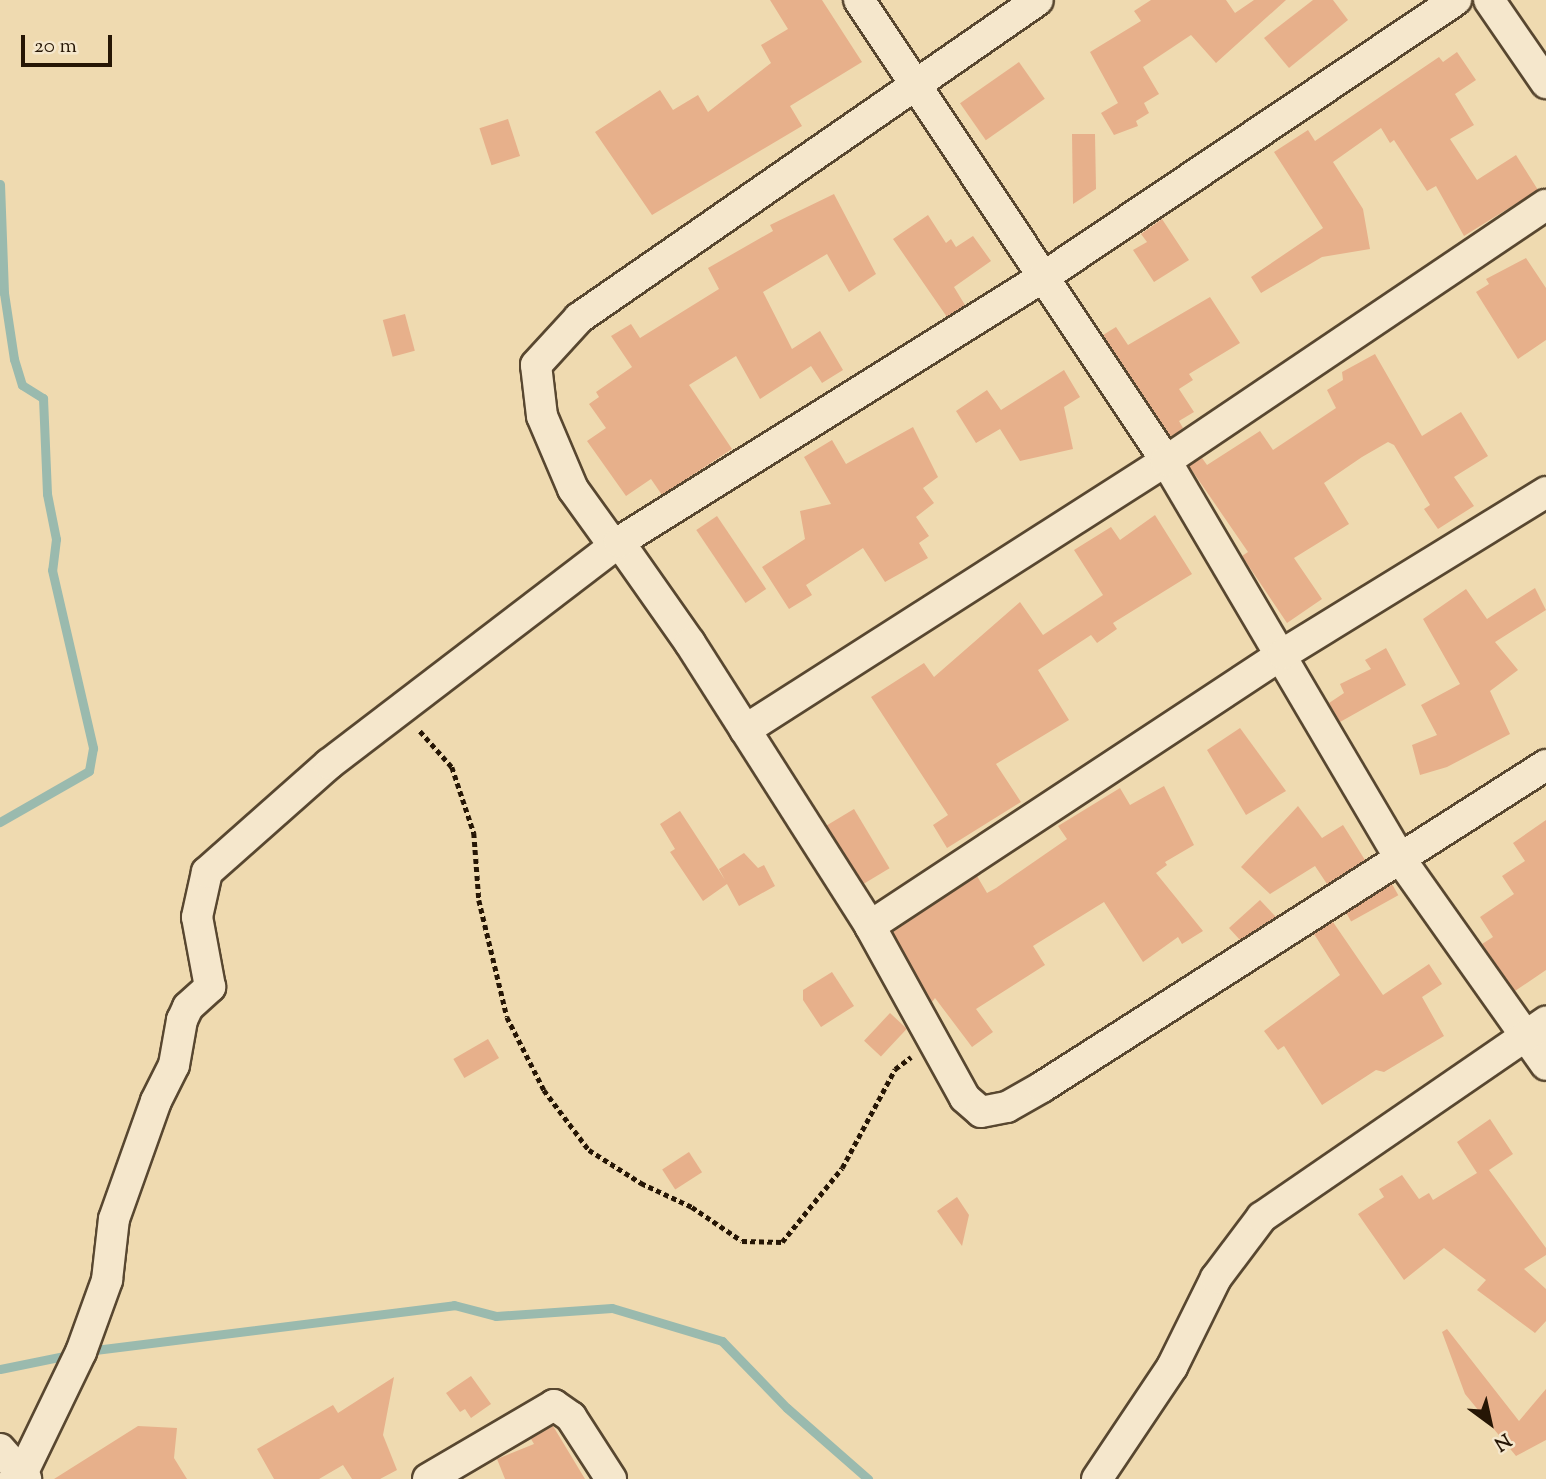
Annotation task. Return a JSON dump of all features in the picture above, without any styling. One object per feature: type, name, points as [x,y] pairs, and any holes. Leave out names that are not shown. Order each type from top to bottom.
[{"type":"street","points":[[859,0],[913,85],[1166,461],[1283,654],[1401,860],[1536,1029],[1546,1065]]},
{"type":"street","points":[[1038,0],[579,318],[536,365],[542,415],[573,489],[616,544],[745,730],[870,926],[931,1043],[965,1098],[981,1112],[1007,1107],[1401,860],[1546,765]]},
{"type":"street","points":[[0,1449],[21,1477],[94,1316],[107,1280],[114,1219],[156,1101],[174,1065],[182,1020],[188,1007],[210,987],[197,916],[207,872],[329,764],[616,544],[1042,278],[1456,0]]},
{"type":"street","points":[[1489,0],[1546,83]]},
{"type":"street","points":[[745,730],[1166,461],[1546,205]]},
{"type":"street","points":[[870,926],[1283,654],[1546,492]]},
{"type":"street","points":[[1097,1479],[1172,1367],[1216,1278],[1262,1217],[1536,1029]]},
{"type":"street","points":[[428,1479],[554,1405],[571,1417],[611,1479]]},
{"type":"path","points":[[397,713],[452,767],[474,832],[479,900],[490,957],[507,1017],[538,1077],[589,1150],[641,1183],[692,1207],[743,1241],[782,1242],[842,1168],[895,1069],[931,1043]]},
{"type":"building","points":[[770,0],[822,0],[862,62],[790,106],[802,126],[652,215],[595,132],[660,90],[673,110],[698,95],[708,112],[771,63],[761,45],[788,29]]},
{"type":"building","points":[[1151,0],[1226,0],[1235,13],[1254,0],[1286,0],[1216,63],[1191,35],[1143,67],[1159,94],[1144,103],[1149,113],[1136,121],[1138,126],[1114,135],[1101,113],[1118,103],[1090,52],[1141,21],[1134,11]]},
{"type":"building","points":[[1313,0],[1333,0],[1348,20],[1289,68],[1264,38]]},
{"type":"building","points":[[1457,52],[1476,80],[1455,94],[1474,125],[1450,139],[1477,180],[1516,155],[1538,190],[1464,236],[1436,186],[1427,191],[1394,140],[1390,143],[1381,128],[1333,162],[1363,209],[1370,249],[1322,257],[1261,293],[1251,277],[1323,228],[1274,152],[1308,130],[1315,141],[1439,57],[1443,62]]},
{"type":"building","points":[[1019,62],[1045,99],[986,140],[960,103]]},
{"type":"building","points":[[508,119],[520,156],[492,165],[479,128]]},
{"type":"building","points":[[1072,134],[1095,134],[1096,189],[1073,204]]},
{"type":"building","points":[[834,194],[876,274],[849,292],[827,254],[763,292],[792,349],[820,331],[843,370],[822,383],[811,366],[760,399],[736,356],[689,385],[732,449],[662,495],[651,479],[626,496],[587,441],[606,428],[589,404],[599,397],[596,392],[632,367],[611,336],[631,324],[640,338],[719,289],[708,268],[773,231],[770,225]]},
{"type":"building","points":[[928,215],[946,243],[951,239],[956,247],[973,236],[991,261],[954,287],[965,305],[947,317],[893,239]]},
{"type":"building","points":[[1162,219],[1189,260],[1154,282],[1133,250],[1147,242],[1141,234]]},
{"type":"building","points":[[1526,258],[1546,288],[1546,340],[1518,359],[1476,292],[1489,284],[1486,279]]},
{"type":"building","points":[[1210,297],[1240,343],[1189,374],[1193,380],[1179,389],[1194,412],[1179,421],[1183,428],[1171,437],[1103,335],[1116,327],[1128,345]]},
{"type":"building","points":[[405,314],[415,351],[393,357],[383,320]]},
{"type":"building","points":[[1375,354],[1422,436],[1461,412],[1488,456],[1454,477],[1474,506],[1438,529],[1424,509],[1430,505],[1394,445],[1388,442],[1362,457],[1324,483],[1349,524],[1294,558],[1322,599],[1287,623],[1242,556],[1248,552],[1189,466],[1202,458],[1207,465],[1260,431],[1273,450],[1336,408],[1327,390],[1343,380],[1342,372]]},
{"type":"building","points":[[1064,370],[1080,397],[1064,407],[1073,449],[1020,461],[1000,429],[976,443],[956,411],[987,390],[1001,410]]},
{"type":"building","points":[[913,427],[938,477],[923,488],[934,503],[916,517],[929,536],[919,543],[928,558],[885,582],[863,548],[806,585],[812,595],[789,609],[762,567],[805,539],[800,511],[831,504],[804,457],[832,440],[846,464]]},
{"type":"building","points":[[1155,515],[1192,574],[1113,623],[1117,629],[1097,643],[1091,635],[1038,670],[1069,720],[996,764],[1021,802],[947,848],[933,825],[948,815],[871,697],[924,663],[934,677],[1020,602],[1043,635],[1103,595],[1074,550],[1111,527],[1120,540]]},
{"type":"building","points":[[717,516],[766,589],[745,603],[696,530]]},
{"type":"building","points":[[1535,588],[1546,610],[1495,642],[1518,670],[1490,691],[1510,734],[1447,767],[1420,775],[1412,745],[1437,735],[1421,705],[1460,684],[1423,619],[1466,589],[1487,619]]},
{"type":"building","points":[[1386,648],[1406,685],[1340,722],[1329,703],[1344,693],[1340,684],[1371,669],[1365,660]]},
{"type":"building","points":[[1240,728],[1286,791],[1246,815],[1207,750]]},
{"type":"building","points":[[1164,786],[1194,845],[1165,862],[1167,865],[1156,873],[1203,931],[1182,944],[1178,937],[1143,962],[1104,902],[1033,946],[1045,965],[976,1009],[993,1032],[972,1047],[935,998],[932,1002],[893,932],[977,876],[987,893],[996,888],[1067,839],[1058,826],[1120,788],[1130,805]]},
{"type":"building","points":[[1298,806],[1322,838],[1343,825],[1365,860],[1327,884],[1315,866],[1270,894],[1241,867]]},
{"type":"building","points":[[854,809],[890,868],[862,885],[827,825]]},
{"type":"building","points":[[680,811],[725,880],[719,869],[744,853],[758,868],[764,865],[775,886],[739,906],[727,884],[703,901],[670,852],[675,849],[660,824]]},
{"type":"building","points":[[1546,820],[1546,970],[1515,991],[1482,944],[1493,937],[1480,917],[1514,894],[1502,876],[1525,861],[1513,843]]},
{"type":"building","points":[[1392,884],[1398,895],[1351,922],[1345,910]]},
{"type":"building","points":[[1260,900],[1276,917],[1240,940],[1229,928]]},
{"type":"building","points":[[1333,922],[1383,995],[1429,964],[1442,984],[1422,997],[1444,1036],[1384,1072],[1376,1070],[1322,1105],[1284,1046],[1278,1050],[1264,1031],[1340,975],[1314,934]]},
{"type":"building","points":[[832,972],[854,1006],[821,1027],[803,1000],[803,990]]},
{"type":"building","points":[[890,1013],[907,1029],[881,1056],[864,1041]]},
{"type":"building","points":[[488,1039],[499,1058],[464,1078],[453,1059]]},
{"type":"building","points":[[1490,1119],[1513,1154],[1489,1170],[1546,1248],[1546,1255],[1524,1269],[1546,1289],[1546,1321],[1535,1333],[1477,1290],[1486,1280],[1444,1248],[1404,1280],[1358,1214],[1384,1197],[1379,1189],[1402,1175],[1419,1199],[1429,1193],[1433,1200],[1477,1173],[1457,1142]]},
{"type":"building","points":[[689,1152],[702,1172],[675,1190],[662,1169]]},
{"type":"building","points":[[957,1197],[969,1215],[962,1246],[937,1211]]},
{"type":"building","points":[[1447,1329],[1519,1421],[1546,1389],[1546,1440],[1516,1456],[1465,1394],[1442,1332]]},
{"type":"building","points":[[471,1376],[491,1404],[471,1418],[465,1409],[460,1412],[446,1393]]},
{"type":"building","points":[[394,1377],[383,1435],[397,1470],[380,1479],[352,1479],[343,1465],[319,1479],[274,1479],[257,1449],[333,1405],[338,1413]]},
{"type":"building","points":[[138,1426],[177,1428],[174,1458],[187,1479],[54,1479]]},
{"type":"building","points":[[553,1426],[585,1479],[505,1479],[497,1459],[534,1444],[531,1439]]},
{"type":"waterway","points":[[0,184],[4,293],[14,359],[22,385],[43,398],[47,494],[56,539],[52,570],[93,748],[89,771],[0,822]]},
{"type":"waterway","points":[[87,1351],[454,1305],[496,1316],[612,1308],[722,1341],[787,1408],[868,1479]]},
{"type":"waterway","points":[[0,1369],[74,1354]]}]
